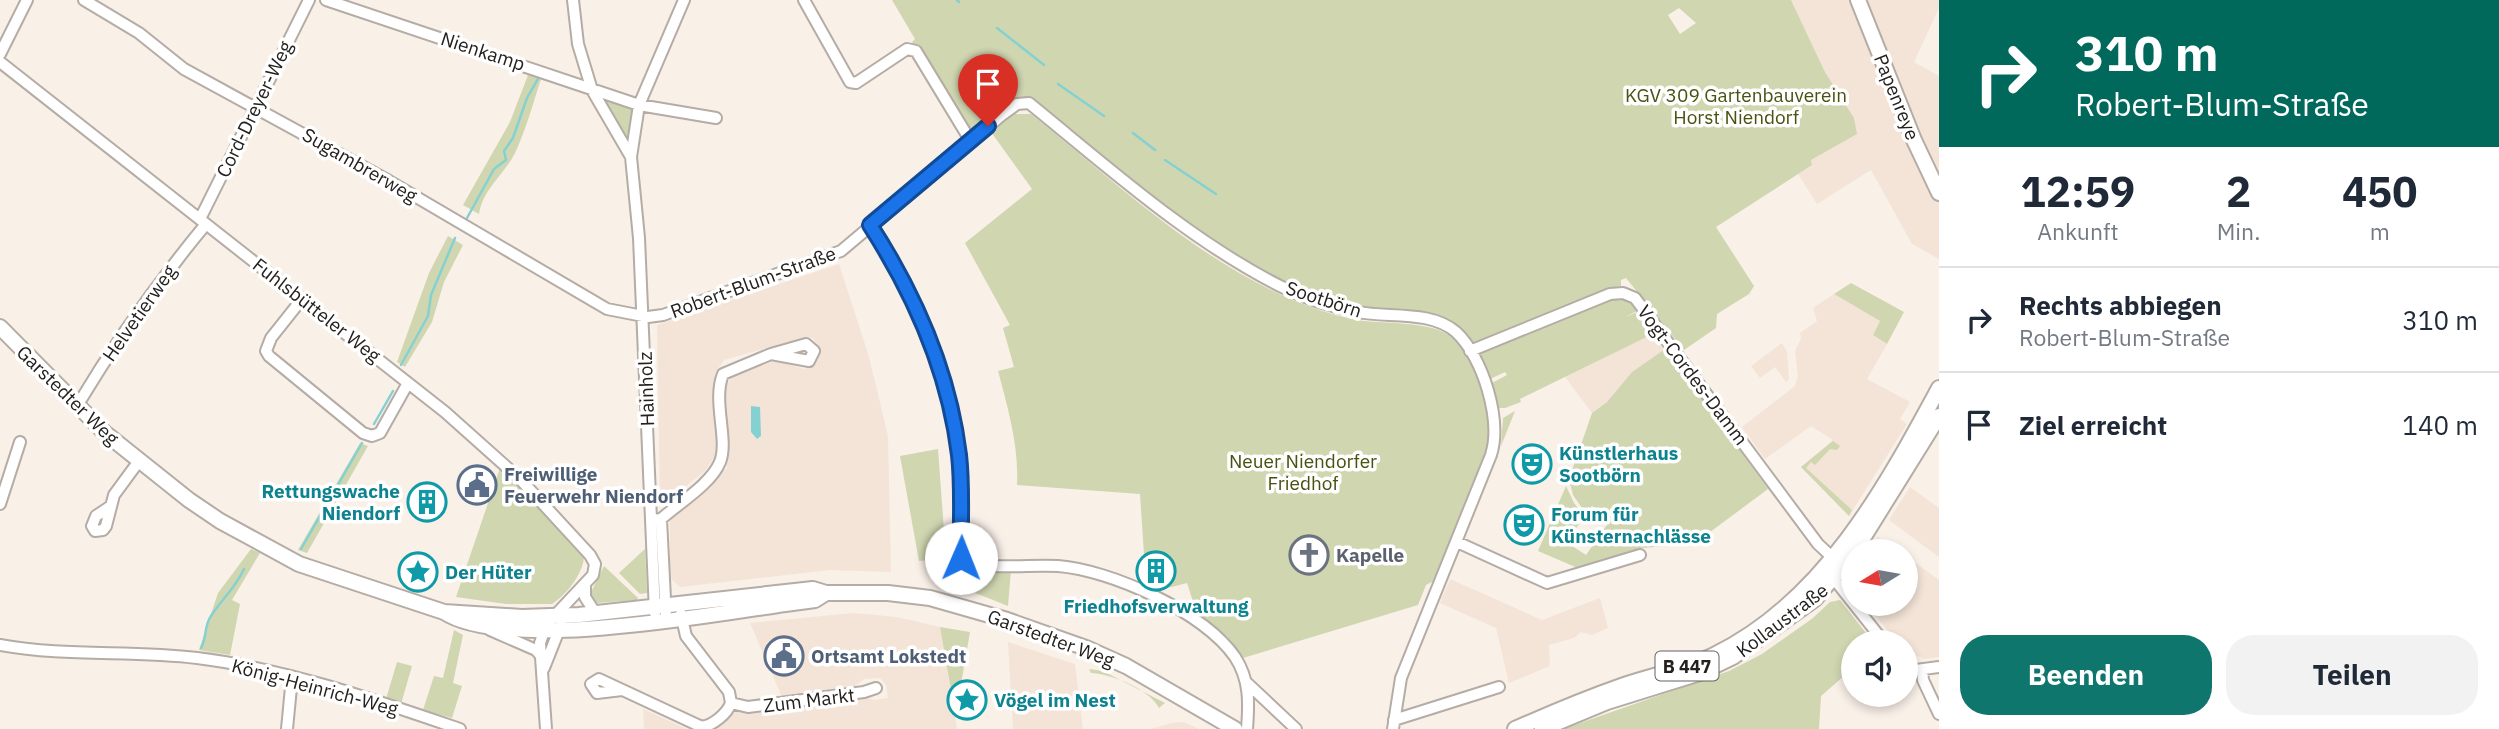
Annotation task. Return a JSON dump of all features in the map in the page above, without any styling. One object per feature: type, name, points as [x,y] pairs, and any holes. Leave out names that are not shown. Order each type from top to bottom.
[{"type":"main road","name":"Papenreye","points":[[1858,0],[1914,140],[1939,193]]},
{"type":"main road","name":"Garstedter Weg","points":[[0,327],[77,406],[139,461],[214,517],[299,564],[444,612],[459,621],[481,626],[543,630],[559,621],[596,614],[660,613]]},
{"type":"main road","name":"Kollaustraße","points":[[1515,729],[1581,701],[1717,654],[1793,602],[1833,558],[1893,468],[1939,388]]},
{"type":"main road","name":"Kollaustraße","points":[[1863,539],[1939,416]]},
{"type":"main road","name":"Kollaustraße","points":[[1542,729],[1600,705],[1689,677],[1721,663],[1808,605],[1841,570]]},
{"type":"main road","name":"Garstedter Weg","points":[[444,612],[559,621],[680,611],[813,589],[825,593],[888,593],[930,598],[1007,620],[1086,648],[1177,693],[1235,729]]},
{"type":"street","points":[[0,54],[27,0]]},
{"type":"street","name":"Sugambrerweg","points":[[84,0],[139,33],[184,69],[293,127],[607,309],[643,316]]},
{"type":"street","name":"Cord-Dreyer-Weg","points":[[203,221],[255,107],[309,0]]},
{"type":"street","name":"Nienkamp","points":[[326,0],[639,105],[716,118]]},
{"type":"street","name":"Hainholz","points":[[573,0],[578,44],[592,90],[631,157]]},
{"type":"street","name":"Hainholz","points":[[660,613],[631,157],[639,105],[684,0]]},
{"type":"street","points":[[804,0],[850,82],[856,83],[907,49],[916,51],[970,141]]},
{"type":"street","name":"Fuhlsbütteler Weg","points":[[0,62],[486,447],[590,555],[595,570],[585,585],[585,597],[596,614]]},
{"type":"street","name":"Robert-Blum-Straße","points":[[643,316],[663,315],[841,251],[970,141],[1021,103]]},
{"type":"street","name":"Sootbörn","points":[[1021,103],[1029,103],[1120,177],[1252,270],[1284,288],[1338,307],[1438,322],[1454,331],[1470,351],[1492,406],[1496,433],[1491,455],[1401,678],[1394,724]]},
{"type":"street","points":[[288,139],[293,127]]},
{"type":"street","name":"Helvetierweg","points":[[77,406],[129,322],[203,221]]},
{"type":"street","points":[[870,225],[907,287],[946,388],[959,457],[961,558],[968,562],[1059,566],[1097,574],[1159,599],[1211,632],[1235,657],[1247,683],[1247,729]]},
{"type":"street","name":"Vogt-Cordes-Damm","points":[[1470,351],[1610,294],[1623,293],[1632,296],[1818,544],[1833,558]]},
{"type":"street","points":[[302,299],[271,338],[266,351],[363,433],[372,436],[380,433],[408,383]]},
{"type":"street","points":[[656,519],[712,475],[721,461],[719,395],[723,374],[771,355]]},
{"type":"street","points":[[0,503],[20,442]]},
{"type":"street","points":[[111,506],[114,495],[139,461]]},
{"type":"street","points":[[1457,542],[1547,583],[1640,555]]},
{"type":"street","points":[[1833,558],[1834,579],[1874,630]]},
{"type":"street","points":[[544,668],[559,621],[585,585]]},
{"type":"street","points":[[622,690],[702,727],[718,719],[731,703],[729,692],[685,636],[680,611]]},
{"type":"street","name":"Garstedter Weg","points":[[481,626],[536,650],[541,656]]},
{"type":"street","points":[[543,630],[541,656],[544,668],[546,729]]},
{"type":"street","name":"König-Heinrich-Weg","points":[[0,645],[48,652],[162,654],[250,666],[460,729]]},
{"type":"street","points":[[1918,669],[1939,667]]},
{"type":"street","points":[[1922,670],[1923,680],[1939,714]]},
{"type":"street","points":[[287,729],[292,677]]},
{"type":"street","points":[[1247,683],[1296,729]]},
{"type":"street","points":[[1394,724],[1499,687]]},
{"type":"street","name":"Zum Markt","points":[[731,703],[748,707],[772,705],[876,688]]},
{"type":"shaded area","points":[[1791,0],[1939,0],[1939,8],[1914,62],[1939,76],[1939,259],[1912,244],[1871,170],[1817,204],[1798,174],[1812,165],[1811,160],[1856,134],[1854,118],[1825,72]]},
{"type":"shaded area","points":[[839,264],[869,357],[888,436],[891,572],[830,570],[680,587],[670,578],[670,519],[727,468],[724,390],[732,375],[776,361],[804,369],[814,367],[821,353],[813,338],[806,337],[724,360],[715,373],[714,381],[717,453],[705,471],[668,501],[660,501],[657,325]]},
{"type":"shaded area","points":[[1834,294],[1880,321],[1873,335],[1887,344],[1867,379],[1910,402],[1900,419],[1907,424],[1849,516],[1801,467],[1833,440],[1811,426],[1765,459],[1742,427],[1795,386],[1798,376],[1795,351],[1801,339],[1800,333],[1817,321],[1813,308]]},
{"type":"shaded area","points":[[1655,333],[1665,349],[1632,372],[1607,402],[1592,413],[1565,377]]},
{"type":"shaded area","points":[[1782,343],[1787,352],[1789,379],[1786,382],[1775,367],[1760,378],[1751,366]]},
{"type":"shaded area","points":[[1910,487],[1939,508],[1939,557],[1918,539],[1889,520]]},
{"type":"shaded area","points":[[1918,565],[1939,580],[1939,657],[1925,659],[1918,656],[1918,630],[1887,630],[1876,616],[1918,616]]},
{"type":"shaded area","points":[[1450,579],[1542,620],[1600,598],[1608,628],[1592,635],[1581,632],[1574,638],[1549,645],[1550,666],[1509,683],[1496,628],[1440,603]]},
{"type":"shaded area","points":[[854,613],[897,617],[940,627],[957,729],[714,729],[735,712],[865,697],[874,700],[888,698],[886,685],[880,678],[864,679],[851,689],[782,697],[750,623]]},
{"type":"shaded area","points":[[1008,642],[1075,664],[1083,729],[1013,729]]},
{"type":"shaded area","points":[[643,709],[687,729],[644,729]]},
{"type":"shaded area","points":[[1183,722],[1199,729],[1151,729],[1172,723]]},
{"type":"green space","name":"KGV 309 Gartenbauverein Horst Niendorf","points":[[892,0],[1791,0],[1825,72],[1854,118],[1857,134],[1811,160],[1812,165],[1716,227],[1754,286],[1749,294],[1717,314],[1716,328],[1684,350],[1626,278],[1621,280],[1621,286],[1608,288],[1481,340],[1481,344],[1472,344],[1459,331],[1364,310],[1310,293],[1234,256],[1163,208],[1031,101],[971,136],[912,42],[915,39]],"holes":[[[1679,8],[1696,23],[1680,34],[1668,15]]]},
{"type":"green space","points":[[528,75],[541,79],[526,126],[515,153],[489,190],[479,214],[463,205],[510,122]]},
{"type":"green space","points":[[604,97],[634,107],[630,142],[627,141]]},
{"type":"green space","name":"Neuer Niendorfer Friedhof","points":[[1015,114],[1031,114],[1153,214],[1217,259],[1251,279],[1294,301],[1339,316],[1442,331],[1460,346],[1469,359],[1482,390],[1488,423],[1487,453],[1436,580],[1426,585],[1418,605],[1243,658],[1227,636],[1197,614],[1187,583],[1156,591],[1146,585],[1140,494],[1017,485],[1015,442],[998,371],[1014,367],[1003,328],[1010,325],[965,243],[1032,189],[991,132]]},
{"type":"green space","points":[[448,236],[463,245],[444,282],[432,322],[405,367],[397,362],[429,273]]},
{"type":"green space","points":[[1851,283],[1904,312],[1887,344],[1873,335],[1880,321],[1834,294]]},
{"type":"green space","points":[[1619,297],[1631,300],[1639,310],[1625,317],[1640,311],[1655,333],[1520,399],[1521,402],[1505,408],[1495,408],[1488,385],[1507,375],[1505,372],[1486,381],[1478,357],[1482,351]]},
{"type":"green space","points":[[1665,349],[1768,489],[1694,544],[1642,548],[1580,569],[1538,551],[1566,486],[1574,503],[1582,513],[1584,511],[1573,495],[1569,479],[1592,413],[1607,402],[1632,372]],"holes":[[[1592,506],[1611,519],[1586,555],[1566,542]]]},
{"type":"green space","points":[[1515,411],[1501,446],[1503,418]]},
{"type":"green space","points":[[1833,441],[1840,446],[1837,450],[1830,449],[1815,465],[1811,462],[1806,468],[1852,510],[1849,516],[1801,467]]},
{"type":"green space","points":[[360,443],[368,446],[307,553],[298,550]]},
{"type":"green space","points":[[938,449],[946,558],[919,561],[900,456]]},
{"type":"green space","points":[[500,468],[584,557],[581,570],[573,584],[552,604],[506,604],[456,597]]},
{"type":"green space","points":[[251,549],[260,553],[232,600],[240,604],[230,655],[199,650],[218,593]]},
{"type":"green space","points":[[645,549],[647,593],[640,594],[619,573]]},
{"type":"green space","points":[[949,564],[1011,570],[1008,606],[948,582]]},
{"type":"green space","points":[[604,566],[638,598],[637,600],[597,603],[590,594]]},
{"type":"green space","points":[[1840,600],[1841,616],[1853,616],[1864,630],[1841,630],[1841,678],[1821,696],[1819,729],[1563,729],[1729,671],[1762,654],[1813,618],[1830,602]]},
{"type":"green space","points":[[940,627],[970,632],[957,707],[954,708]]},
{"type":"green space","points":[[454,630],[463,635],[453,683],[462,686],[452,718],[423,710],[434,676],[443,678]]},
{"type":"green space","points":[[397,662],[412,666],[401,704],[386,699]]},
{"type":"green space","points":[[1089,669],[1103,671],[1121,680],[1091,673]]},
{"type":"green space","points":[[1142,691],[1165,703],[1159,708]]},
{"type":"water","points":[[751,406],[760,407],[761,436],[757,439],[751,432]]},
{"type":"waterway","points":[[997,28],[1044,65]]},
{"type":"waterway","points":[[467,218],[494,169],[506,160],[504,151],[513,138],[527,98],[539,77]]},
{"type":"waterway","points":[[1058,84],[1104,116]]},
{"type":"waterway","points":[[1133,133],[1155,150]]},
{"type":"waterway","points":[[1165,160],[1216,194]]},
{"type":"waterway","points":[[401,365],[428,316],[431,295],[455,238]]},
{"type":"waterway","points":[[374,424],[393,391]]},
{"type":"waterway","points":[[301,549],[362,443]]},
{"type":"waterway","points":[[201,648],[209,620],[244,569]]},
{"type":"place","name":"Künstlerhaus Sootbörn","points":[[1532,464]]},
{"type":"place","name":"Freiwillige Feuerwehr Niendorf","points":[[477,485]]},
{"type":"place","name":"Rettungswache Niendorf","points":[[427,502]]},
{"type":"place","name":"Forum für Künsternachlässe","points":[[1524,525]]},
{"type":"place","name":"Kapelle","points":[[1309,555]]},
{"type":"place","name":"Friedhofsverwaltung","points":[[1156,571]]},
{"type":"place","name":"Der Hüter","points":[[418,572]]},
{"type":"place","name":"Ortsamt Lokstedt","points":[[784,656]]},
{"type":"place","name":"Vögel im Nest","points":[[967,700]]},
{"type":"route","points":[[961,558],[959,457],[946,388],[937,358],[907,287],[870,225],[988,126]]}]
